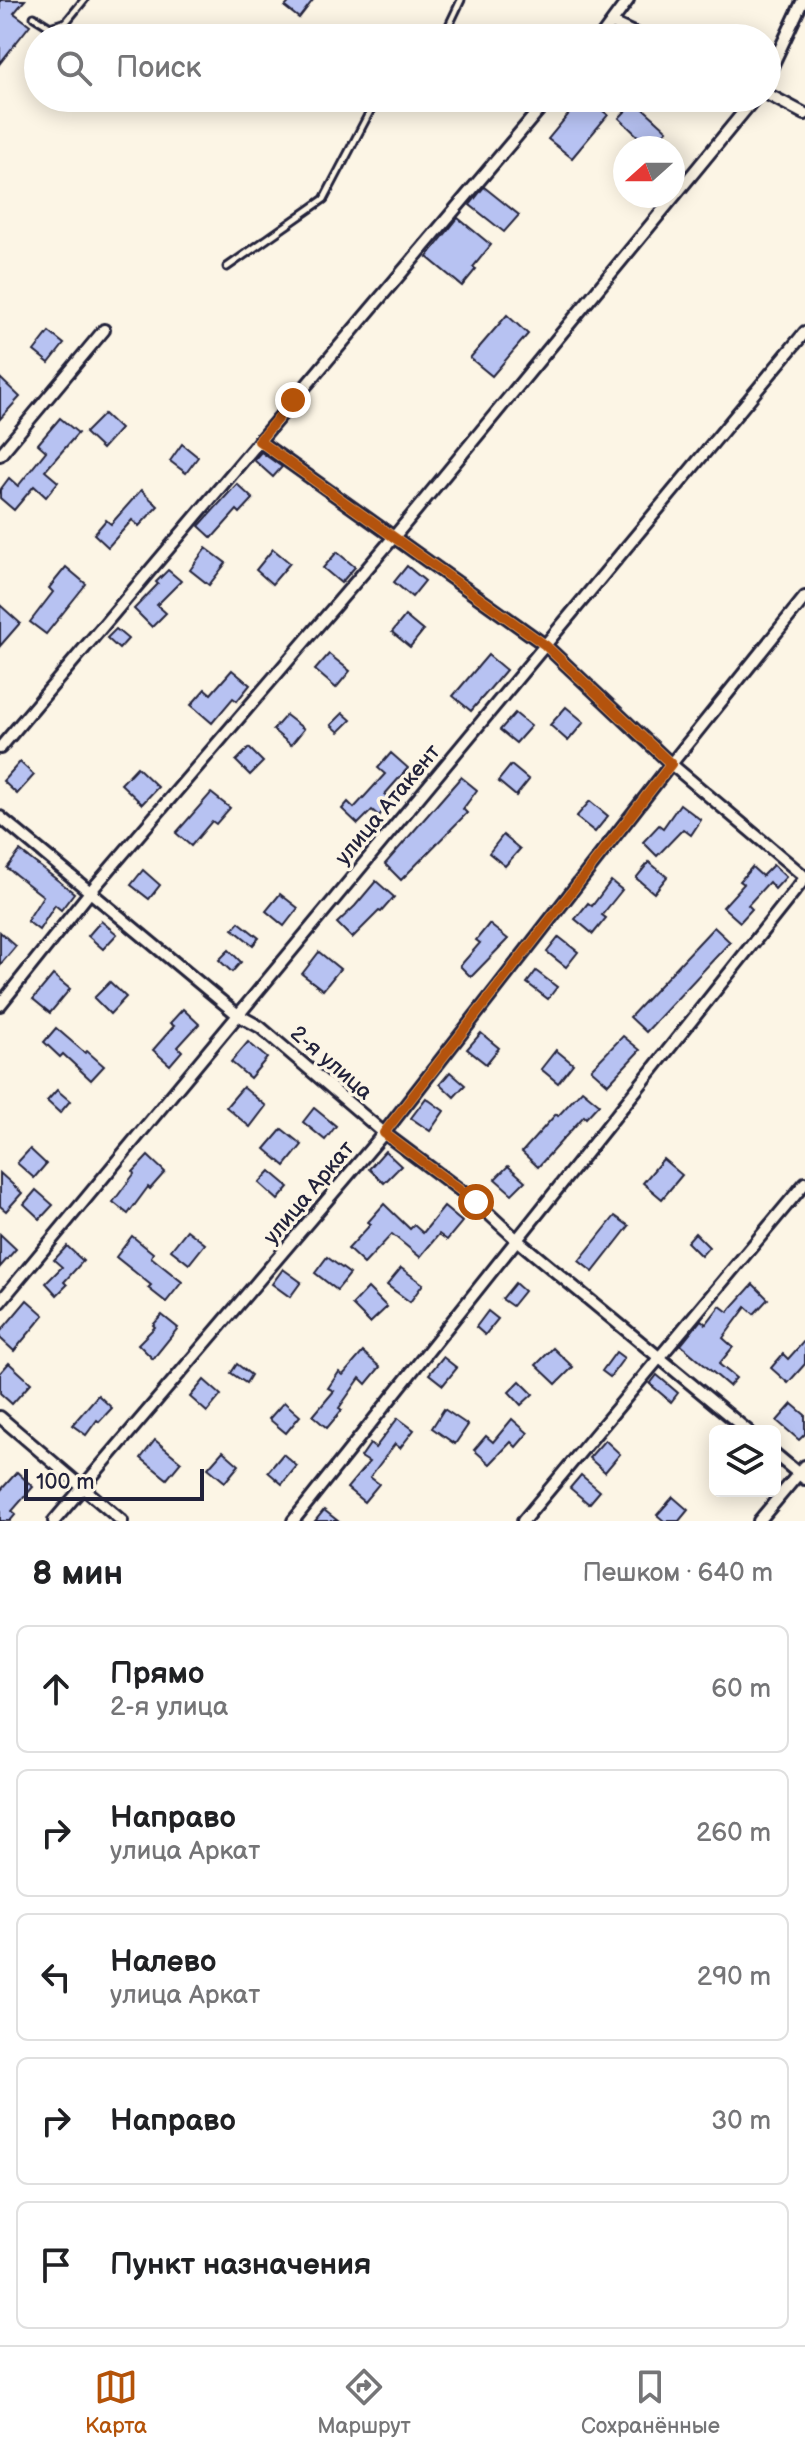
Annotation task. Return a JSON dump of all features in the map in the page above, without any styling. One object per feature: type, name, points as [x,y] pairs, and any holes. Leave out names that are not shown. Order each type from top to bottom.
[{"type":"street","points":[[612,23],[628,0]]},
{"type":"street","points":[[781,47],[803,0]]},
{"type":"street","points":[[781,101],[805,114]]},
{"type":"street","points":[[0,748],[537,112]]},
{"type":"street","points":[[0,1005],[90,892],[394,537],[743,112]]},
{"type":"street","points":[[0,455],[104,330]]},
{"type":"street","name":"улица Атакент","points":[[0,1302],[805,332]]},
{"type":"street","points":[[259,441],[545,645],[671,764],[805,877],[293,1521]]},
{"type":"street","name":"улица Аркат","points":[[54,1521],[384,1133],[805,597]]},
{"type":"street","name":"2-я улица","points":[[0,817],[238,1015],[260,1027],[384,1133],[476,1202],[516,1239],[741,1425]]},
{"type":"street","points":[[523,1521],[805,1183]]},
{"type":"street","points":[[0,1417],[122,1521]]},
{"type":"street","points":[[759,1521],[803,1473],[781,1458]]},
{"type":"lane","points":[[58,24],[66,22],[84,0]]},
{"type":"lane","points":[[450,24],[461,0]]},
{"type":"lane","points":[[34,17],[45,24]]},
{"type":"lane","points":[[227,267],[324,199],[370,112]]},
{"type":"building","points":[[0,0],[25,0],[14,13],[29,24],[24,24],[24,33],[0,63]]},
{"type":"building","points":[[291,0],[313,0],[299,18],[285,7]]},
{"type":"building","points":[[570,112],[604,112],[608,115],[572,158],[548,139]]},
{"type":"building","points":[[625,112],[647,112],[667,130],[661,136],[638,136],[619,118]]},
{"type":"building","points":[[484,187],[519,215],[504,232],[470,205]]},
{"type":"building","points":[[458,218],[491,245],[462,286],[427,257]]},
{"type":"building","points":[[507,315],[528,334],[492,376],[470,358]]},
{"type":"building","points":[[49,332],[64,344],[49,363],[34,351]]},
{"type":"building","points":[[0,378],[20,397],[0,419]]},
{"type":"building","points":[[104,414],[120,429],[102,449],[85,433]]},
{"type":"building","points":[[60,418],[78,433],[45,471],[58,482],[46,497],[34,486],[14,510],[0,498],[0,490],[9,478],[18,486],[46,451],[38,444]]},
{"type":"building","points":[[182,444],[198,457],[186,473],[170,461]]},
{"type":"building","points":[[261,452],[282,467],[273,477],[254,460]]},
{"type":"building","points":[[237,484],[253,499],[240,513],[237,510],[212,538],[199,526]]},
{"type":"building","points":[[141,490],[158,506],[139,526],[132,520],[108,547],[94,534],[106,520],[111,524]]},
{"type":"building","points":[[206,548],[226,563],[209,585],[190,570]]},
{"type":"building","points":[[273,549],[290,563],[272,584],[256,570]]},
{"type":"building","points":[[337,552],[355,567],[341,583],[323,568]]},
{"type":"building","points":[[407,566],[425,581],[412,597],[394,582]]},
{"type":"building","points":[[66,567],[86,584],[46,634],[30,622],[53,592],[49,588]]},
{"type":"building","points":[[168,570],[181,581],[157,605],[166,613],[152,627],[134,609]]},
{"type":"building","points":[[0,605],[20,623],[0,646]]},
{"type":"building","points":[[405,616],[423,631],[410,647],[392,632]]},
{"type":"building","points":[[116,629],[128,639],[119,649],[107,638]]},
{"type":"building","points":[[329,654],[350,671],[336,688],[315,670]]},
{"type":"building","points":[[488,655],[506,670],[471,711],[453,696]]},
{"type":"building","points":[[232,670],[250,685],[237,701],[233,698],[212,723],[191,705],[205,689],[211,694]]},
{"type":"building","points":[[566,707],[584,722],[568,741],[550,725]]},
{"type":"building","points":[[343,713],[351,720],[339,732],[331,725]]},
{"type":"building","points":[[515,713],[531,726],[516,743],[500,730]]},
{"type":"building","points":[[286,715],[304,729],[291,745],[273,730]]},
{"type":"building","points":[[249,748],[263,762],[250,775],[236,761]]},
{"type":"building","points":[[391,753],[408,768],[385,794],[392,800],[379,816],[372,810],[358,824],[342,809],[348,802],[354,808],[385,774],[378,768]]},
{"type":"building","points":[[20,762],[34,775],[17,794],[3,781]]},
{"type":"building","points":[[511,765],[529,780],[516,796],[498,781]]},
{"type":"building","points":[[137,767],[158,787],[142,804],[121,784]]},
{"type":"building","points":[[461,777],[477,790],[463,809],[467,813],[401,880],[385,864]]},
{"type":"building","points":[[211,793],[230,808],[216,824],[212,821],[191,846],[176,833]]},
{"type":"building","points":[[590,801],[608,816],[595,832],[576,817]]},
{"type":"building","points":[[680,804],[701,820],[691,835],[683,829],[657,856],[643,842],[659,825],[663,828]]},
{"type":"building","points":[[503,835],[520,849],[505,866],[489,853]]},
{"type":"building","points":[[20,851],[74,893],[61,910],[55,905],[39,930],[27,921],[43,896],[7,868]]},
{"type":"building","points":[[649,862],[667,877],[654,893],[636,878]]},
{"type":"building","points":[[773,865],[786,877],[775,889],[769,882],[748,905],[752,909],[740,922],[723,907],[744,884],[740,881],[752,867],[762,876]]},
{"type":"building","points":[[143,870],[160,885],[149,899],[131,885]]},
{"type":"building","points":[[376,881],[394,897],[352,938],[337,923]]},
{"type":"building","points":[[611,881],[622,890],[602,915],[606,918],[593,934],[575,919],[588,903],[592,906]]},
{"type":"building","points":[[280,894],[298,908],[284,926],[266,911]]},
{"type":"building","points":[[101,921],[117,934],[103,949],[88,936]]},
{"type":"building","points":[[239,922],[259,938],[253,945],[233,929]]},
{"type":"building","points":[[489,924],[508,939],[471,977],[460,966],[480,943],[476,940]]},
{"type":"building","points":[[714,927],[730,942],[646,1032],[630,1017]]},
{"type":"building","points":[[0,932],[16,946],[0,965]]},
{"type":"building","points":[[559,937],[578,952],[566,967],[547,952]]},
{"type":"building","points":[[229,950],[241,962],[232,972],[219,960]]},
{"type":"building","points":[[319,952],[340,969],[323,990],[302,974]]},
{"type":"building","points":[[536,971],[557,987],[548,999],[527,983]]},
{"type":"building","points":[[53,975],[70,989],[50,1013],[33,999]]},
{"type":"building","points":[[110,982],[126,997],[110,1014],[94,998]]},
{"type":"building","points":[[183,1009],[199,1024],[178,1047],[182,1051],[170,1065],[153,1050],[174,1026],[170,1023]]},
{"type":"building","points":[[56,1028],[104,1066],[91,1080],[63,1054],[60,1057],[44,1042]]},
{"type":"building","points":[[481,1033],[499,1048],[486,1064],[467,1049]]},
{"type":"building","points":[[623,1036],[640,1050],[608,1084],[591,1069]]},
{"type":"building","points":[[248,1042],[267,1058],[250,1078],[231,1062]]},
{"type":"building","points":[[556,1050],[573,1064],[558,1083],[541,1069]]},
{"type":"building","points":[[450,1072],[465,1085],[454,1097],[440,1084]]},
{"type":"building","points":[[243,1087],[266,1106],[250,1127],[226,1107]]},
{"type":"building","points":[[57,1090],[70,1101],[60,1113],[47,1101]]},
{"type":"building","points":[[582,1090],[599,1104],[586,1118],[584,1116],[538,1167],[522,1152]]},
{"type":"building","points":[[426,1098],[444,1111],[430,1131],[411,1118]]},
{"type":"building","points":[[314,1108],[336,1126],[325,1140],[303,1122]]},
{"type":"building","points":[[282,1129],[302,1145],[285,1166],[265,1149]]},
{"type":"building","points":[[30,1149],[46,1164],[34,1178],[17,1163]]},
{"type":"building","points":[[385,1151],[401,1166],[384,1183],[369,1169]]},
{"type":"building","points":[[148,1156],[165,1172],[150,1189],[148,1187],[128,1214],[113,1202]]},
{"type":"building","points":[[663,1159],[682,1175],[662,1199],[643,1183]]},
{"type":"building","points":[[508,1166],[525,1181],[512,1194],[495,1179]]},
{"type":"building","points":[[270,1171],[289,1187],[278,1200],[259,1183]]},
{"type":"building","points":[[0,1173],[22,1193],[6,1211],[0,1206]]},
{"type":"building","points":[[36,1190],[53,1205],[40,1219],[24,1204]]},
{"type":"building","points":[[384,1204],[410,1229],[414,1225],[423,1233],[444,1207],[462,1222],[447,1240],[439,1234],[420,1257],[392,1234],[364,1264],[348,1249]]},
{"type":"building","points":[[615,1216],[629,1226],[593,1272],[579,1261]]},
{"type":"building","points":[[187,1230],[205,1244],[189,1264],[171,1250]]},
{"type":"building","points":[[695,1233],[709,1247],[701,1256],[687,1242]]},
{"type":"building","points":[[0,1234],[16,1249],[0,1267]]},
{"type":"building","points":[[132,1236],[153,1253],[151,1257],[182,1282],[166,1302],[148,1288],[151,1285],[116,1257]]},
{"type":"building","points":[[67,1246],[83,1261],[57,1295],[46,1283],[62,1267],[54,1260]]},
{"type":"building","points":[[327,1257],[350,1274],[337,1290],[315,1273]]},
{"type":"building","points":[[401,1268],[423,1284],[410,1302],[387,1285]]},
{"type":"building","points":[[283,1269],[301,1282],[290,1297],[272,1284]]},
{"type":"building","points":[[515,1283],[524,1291],[512,1306],[502,1299]]},
{"type":"building","points":[[753,1284],[768,1299],[754,1314],[746,1307],[723,1338],[733,1347],[719,1364],[736,1378],[729,1386],[681,1345],[701,1320],[706,1324],[720,1306],[728,1312]]},
{"type":"building","points":[[368,1288],[387,1307],[370,1323],[352,1305]]},
{"type":"building","points":[[27,1300],[44,1315],[14,1351],[0,1338],[0,1332]]},
{"type":"building","points":[[488,1311],[498,1319],[485,1335],[476,1327]]},
{"type":"building","points":[[162,1315],[178,1328],[153,1359],[138,1344]]},
{"type":"building","points":[[805,1340],[805,1364],[788,1383],[771,1368],[783,1354],[788,1359]]},
{"type":"building","points":[[553,1348],[573,1367],[556,1384],[536,1365]]},
{"type":"building","points":[[363,1352],[380,1367],[366,1384],[360,1378],[339,1408],[342,1410],[327,1428],[313,1416],[334,1391],[328,1388],[339,1372],[343,1375]]},
{"type":"building","points":[[616,1352],[624,1358],[610,1377],[602,1371]]},
{"type":"building","points":[[443,1357],[457,1368],[443,1385],[429,1374]]},
{"type":"building","points":[[9,1363],[31,1383],[12,1404],[0,1393],[0,1373]]},
{"type":"building","points":[[237,1364],[251,1375],[246,1383],[231,1373]]},
{"type":"building","points":[[657,1375],[678,1393],[671,1402],[650,1384]]},
{"type":"building","points":[[204,1380],[221,1395],[207,1412],[190,1397]]},
{"type":"building","points":[[520,1381],[533,1394],[521,1405],[509,1392]]},
{"type":"building","points":[[98,1395],[112,1408],[99,1422],[97,1420],[86,1435],[72,1425]]},
{"type":"building","points":[[284,1402],[300,1416],[286,1433],[269,1419]]},
{"type":"building","points":[[792,1404],[805,1415],[805,1434],[799,1440],[777,1421]]},
{"type":"building","points":[[444,1409],[468,1425],[455,1444],[432,1428]]},
{"type":"building","points":[[398,1418],[414,1430],[400,1448],[395,1444],[370,1477],[379,1484],[364,1502],[347,1488],[369,1462],[361,1457],[370,1444],[375,1448]]},
{"type":"building","points":[[512,1419],[528,1433],[516,1447],[511,1442],[490,1464],[474,1450],[486,1436],[493,1442]]},
{"type":"building","points":[[155,1440],[181,1462],[167,1479],[141,1458]]},
{"type":"building","points":[[605,1440],[620,1454],[605,1472],[589,1458]]},
{"type":"building","points":[[223,1451],[239,1465],[225,1482],[208,1468]]},
{"type":"building","points":[[283,1454],[297,1466],[282,1484],[268,1472]]},
{"type":"building","points":[[17,1472],[33,1487],[12,1511],[16,1514],[10,1521],[0,1521],[0,1491]]},
{"type":"building","points":[[581,1475],[600,1491],[589,1504],[570,1488]]},
{"type":"building","points":[[673,1497],[688,1510],[679,1521],[664,1521],[657,1515]]},
{"type":"building","points":[[324,1510],[338,1521],[315,1521]]},
{"type":"route","points":[[293,400],[259,441],[545,645],[671,764],[384,1133],[476,1202]]}]
